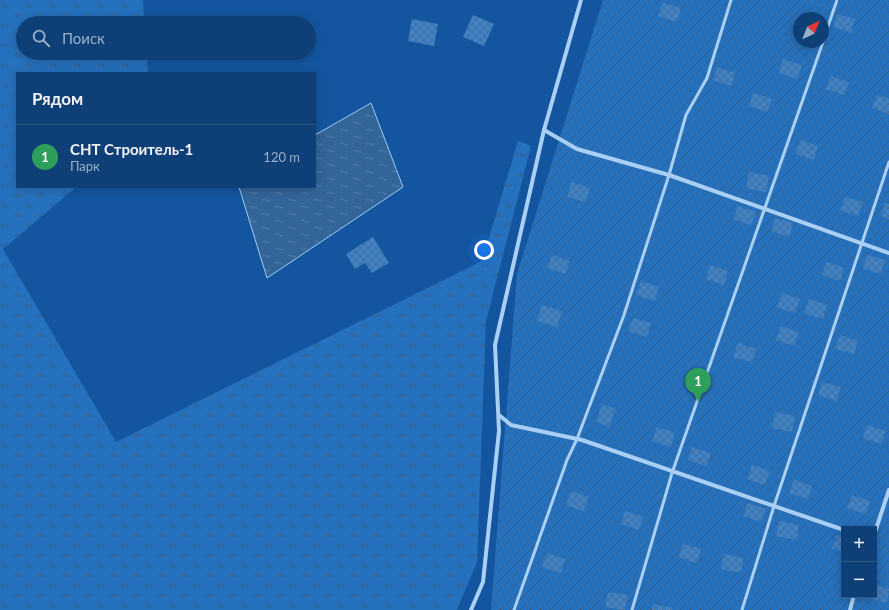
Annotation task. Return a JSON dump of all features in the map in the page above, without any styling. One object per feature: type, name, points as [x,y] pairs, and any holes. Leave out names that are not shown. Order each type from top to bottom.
[{"type":"street","points":[[471,610],[482,582],[499,431],[495,345],[544,130],[581,0]]},
{"type":"street","points":[[544,130],[577,149],[669,175],[889,253]]},
{"type":"street","points":[[499,415],[511,425],[577,439],[672,473],[841,529]]},
{"type":"street","points":[[877,526],[889,490]]},
{"type":"street","points":[[850,610],[853,598]]},
{"type":"lane","points":[[514,610],[567,460],[577,439],[624,315],[669,175],[686,115],[707,78],[731,0]]},
{"type":"lane","points":[[829,23],[837,0]]},
{"type":"lane","points":[[632,610],[672,473],[821,48]]},
{"type":"lane","points":[[742,610],[774,506],[889,162]]},
{"type":"green space","points":[[0,0],[143,0],[144,16],[16,16],[16,60],[147,60],[148,72],[16,72],[16,188],[75,188],[3,249],[116,442],[482,261],[518,141],[531,146],[486,321],[477,562],[457,610],[0,610]]},
{"type":"green space","points":[[603,0],[889,0],[889,610],[491,610],[517,274]]},
{"type":"water","points":[[371,103],[403,187],[267,278],[239,188],[316,188],[316,134]]},
{"type":"building","points":[[663,3],[681,8],[677,22],[658,16]]},
{"type":"building","points":[[837,14],[855,19],[851,33],[833,27]]},
{"type":"building","points":[[473,15],[494,24],[484,46],[463,37]]},
{"type":"building","points":[[412,19],[438,24],[434,46],[408,41]]},
{"type":"building","points":[[783,59],[802,65],[797,79],[779,73]]},
{"type":"building","points":[[717,67],[735,73],[731,86],[713,80]]},
{"type":"building","points":[[831,76],[849,82],[844,95],[826,89]]},
{"type":"building","points":[[753,93],[772,99],[767,112],[749,106]]},
{"type":"building","points":[[877,95],[889,99],[889,114],[872,108]]},
{"type":"building","points":[[800,140],[818,146],[814,160],[796,154]]},
{"type":"building","points":[[749,172],[769,176],[766,192],[746,188]]},
{"type":"building","points":[[572,182],[590,188],[585,202],[567,196]]},
{"type":"building","points":[[845,197],[863,202],[858,216],[840,210]]},
{"type":"building","points":[[885,203],[889,204],[889,219],[881,216]]},
{"type":"building","points":[[738,206],[756,212],[751,225],[733,219]]},
{"type":"building","points":[[775,218],[793,223],[789,237],[771,231]]},
{"type":"building","points":[[373,237],[389,263],[372,273],[365,263],[355,269],[346,254]]},
{"type":"building","points":[[552,255],[570,261],[565,274],[547,268]]},
{"type":"building","points":[[867,255],[885,260],[881,274],[863,268]]},
{"type":"building","points":[[826,262],[844,268],[840,281],[822,275]]},
{"type":"building","points":[[710,265],[728,271],[724,285],[706,279]]},
{"type":"building","points":[[641,281],[659,287],[655,301],[636,295]]},
{"type":"building","points":[[782,293],[800,299],[795,313],[777,307]]},
{"type":"building","points":[[809,299],[827,305],[823,319],[804,313]]},
{"type":"building","points":[[542,305],[562,311],[557,327],[537,321]]},
{"type":"building","points":[[633,318],[651,323],[647,337],[628,331]]},
{"type":"building","points":[[781,326],[799,332],[794,346],[776,340]]},
{"type":"building","points":[[840,335],[858,341],[854,354],[835,349]]},
{"type":"building","points":[[738,343],[756,349],[752,362],[733,357]]},
{"type":"building","points":[[822,382],[841,387],[836,401],[818,395]]},
{"type":"building","points":[[602,404],[616,409],[609,427],[596,422]]},
{"type":"building","points":[[775,412],[795,416],[792,432],[772,428]]},
{"type":"building","points":[[867,425],[886,431],[881,444],[863,438]]},
{"type":"building","points":[[657,427],[675,433],[670,447],[652,441]]},
{"type":"building","points":[[692,447],[711,453],[706,466],[688,460]]},
{"type":"building","points":[[752,465],[770,471],[765,485],[747,479]]},
{"type":"building","points":[[794,480],[812,486],[808,499],[789,493]]},
{"type":"building","points":[[571,491],[589,497],[584,511],[566,505]]},
{"type":"building","points":[[852,495],[870,501],[866,514],[847,508]]},
{"type":"building","points":[[748,503],[766,509],[761,522],[743,516]]},
{"type":"building","points":[[625,511],[643,517],[639,530],[621,524]]},
{"type":"building","points":[[779,521],[799,525],[796,540],[776,536]]},
{"type":"building","points":[[837,535],[841,536],[841,551],[832,548]]},
{"type":"building","points":[[683,544],[701,549],[697,563],[679,557]]},
{"type":"building","points":[[547,553],[565,559],[561,573],[542,567]]},
{"type":"building","points":[[724,554],[744,558],[741,573],[721,569]]},
{"type":"building","points":[[877,585],[889,589],[887,603],[869,598],[877,598]]},
{"type":"building","points":[[608,592],[628,595],[625,610],[605,607]]},
{"type":"building","points":[[653,604],[673,608],[672,610],[652,610]]},
{"type":"place","name":"СНТ Строитель-1","points":[[698,401]]}]
